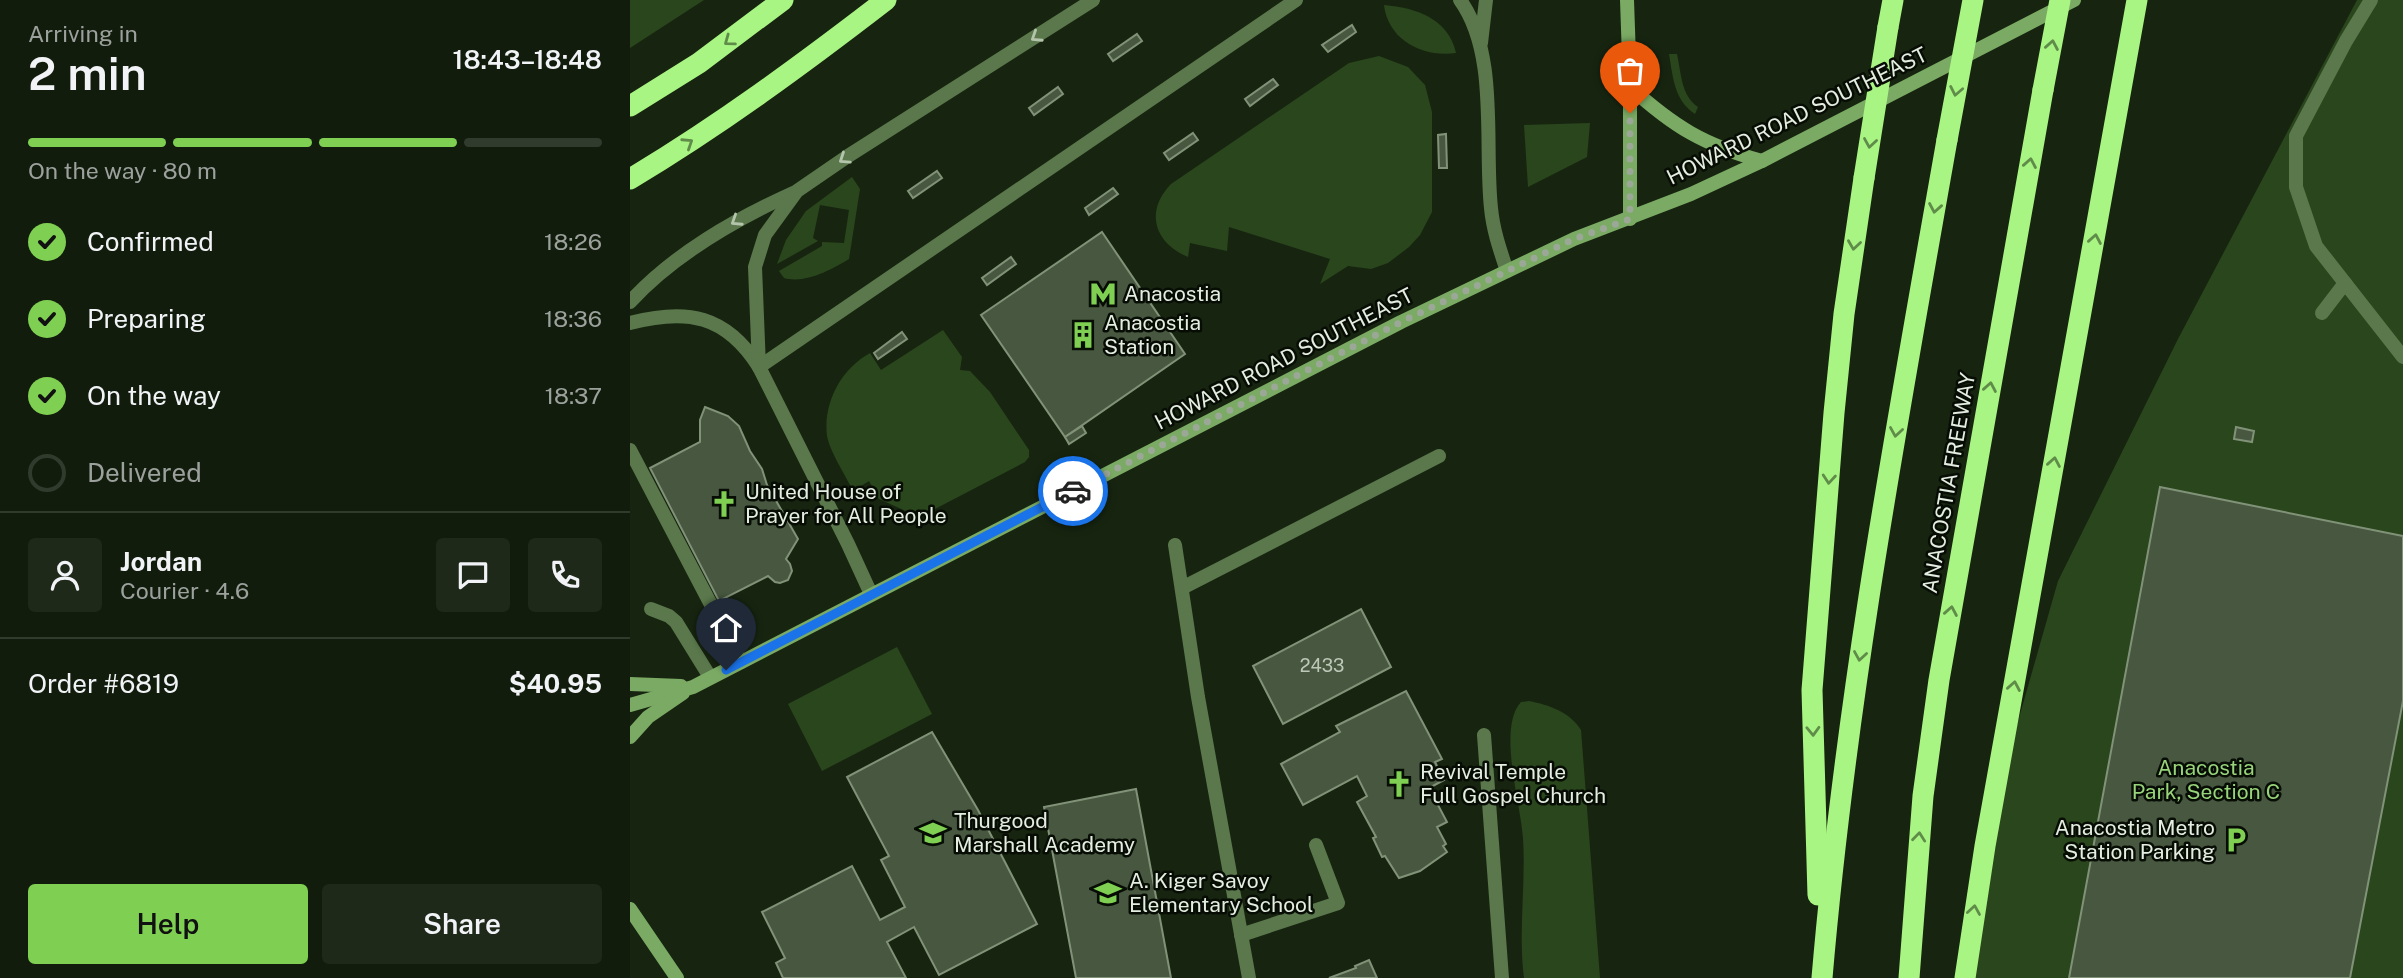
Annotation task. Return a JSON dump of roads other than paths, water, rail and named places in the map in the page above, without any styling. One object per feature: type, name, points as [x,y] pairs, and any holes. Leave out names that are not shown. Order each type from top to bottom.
[{"type":"highway","points":[[630,106],[699,63],[783,0]]},
{"type":"highway","points":[[630,179],[763,93],[886,0]]},
{"type":"highway","points":[[1822,978],[1812,690],[1843,326],[1893,0]]},
{"type":"highway","points":[[1822,978],[1834,846],[1852,710],[1897,421],[1973,0]]},
{"type":"highway","name":"ANACOSTIA FREEWAY","points":[[1909,978],[1922,808],[1939,680],[2060,0]]},
{"type":"highway","points":[[1965,978],[1985,846],[2137,0]]},
{"type":"main road","points":[[1627,0],[1630,219]]},
{"type":"main road","name":"HOWARD ROAD SOUTHEAST","points":[[630,705],[693,687],[1388,328],[1574,239],[1691,194],[1762,161],[2074,0]]},
{"type":"main road","points":[[1630,87],[1658,113],[1692,135],[1730,152],[1762,161]]},
{"type":"main road","points":[[630,684],[693,687]]},
{"type":"main road","points":[[630,737],[648,717],[693,687]]},
{"type":"main road","points":[[630,909],[677,978]]},
{"type":"street","points":[[630,302],[647,284],[744,215],[797,191],[1093,0]]},
{"type":"street","points":[[759,367],[1296,0]]},
{"type":"street","points":[[1460,0],[1470,19],[1480,52],[1486,87],[1490,208],[1507,271]]},
{"type":"street","points":[[1480,52],[1486,0]]},
{"type":"street","points":[[2371,0],[2296,136],[2297,187],[2316,246],[2403,357]]},
{"type":"street","points":[[759,367],[755,267],[765,235],[797,191]]},
{"type":"street","points":[[2322,313],[2345,283]]},
{"type":"street","points":[[630,323],[674,315],[702,319],[735,338],[752,355],[843,533],[871,594]]},
{"type":"street","points":[[630,450],[741,662]]},
{"type":"street","points":[[1182,588],[1439,456]]},
{"type":"street","points":[[1175,545],[1198,697],[1249,978]]},
{"type":"street","points":[[651,609],[676,622],[710,677]]},
{"type":"street","points":[[1484,736],[1502,978]]},
{"type":"street","points":[[1241,935],[1338,904],[1316,845]]},
{"type":"place","name":"Anacostia","points":[[1103,294]]},
{"type":"place","name":"Anacostia Station","points":[[1083,335]]},
{"type":"place","name":"United House of Prayer for All People","points":[[724,504]]},
{"type":"place","name":"Revival Temple Full Gospel Church","points":[[1399,784]]},
{"type":"place","name":"Thurgood Marshall Academy","points":[[933,833]]},
{"type":"place","name":"Anacostia Metro Station Parking","points":[[2236,840]]},
{"type":"place","name":"A. Kiger Savoy Elementary School","points":[[1108,893]]},
{"type":"park label","name":"Anacostia Park, Section C","points":[[2206,780]]}]
